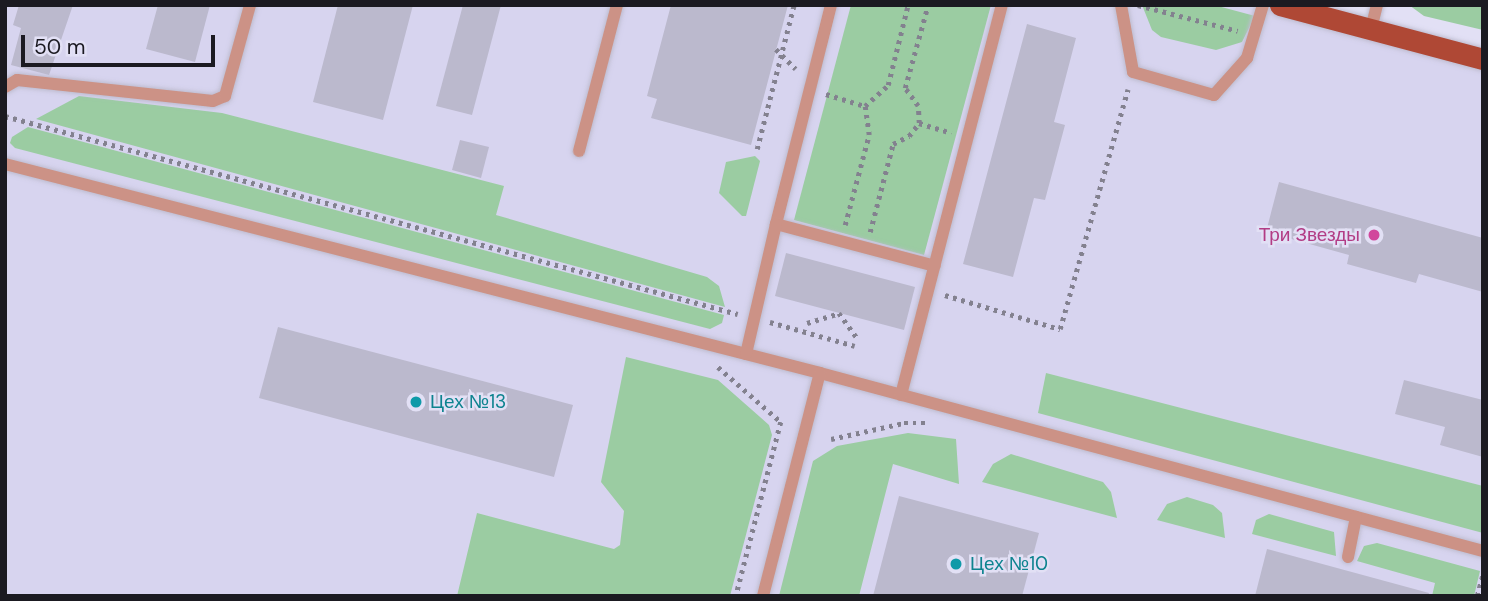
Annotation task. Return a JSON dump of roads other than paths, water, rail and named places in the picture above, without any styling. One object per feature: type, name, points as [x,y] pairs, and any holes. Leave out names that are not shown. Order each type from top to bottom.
[{"type":"main road","points":[[1280,5],[1483,59]]},
{"type":"lane","points":[[5,87],[17,80],[214,101],[225,96],[250,5]]},
{"type":"lane","points":[[579,151],[617,5]]},
{"type":"lane","points":[[746,354],[831,5]]},
{"type":"lane","points":[[901,395],[1002,5]]},
{"type":"lane","points":[[1121,5],[1133,72],[1214,95],[1247,58],[1263,5]]},
{"type":"lane","points":[[1371,29],[1377,5]]},
{"type":"lane","points":[[5,164],[820,373],[1483,551]]},
{"type":"lane","points":[[776,224],[935,266]]},
{"type":"lane","points":[[763,596],[820,373]]},
{"type":"lane","points":[[1348,558],[1356,517]]},
{"type":"place","name":"Три Звезды","points":[[1374,235]]},
{"type":"place","name":"Цех №13","points":[[416,402]]},
{"type":"place","name":"Цех №10","points":[[956,564]]}]
